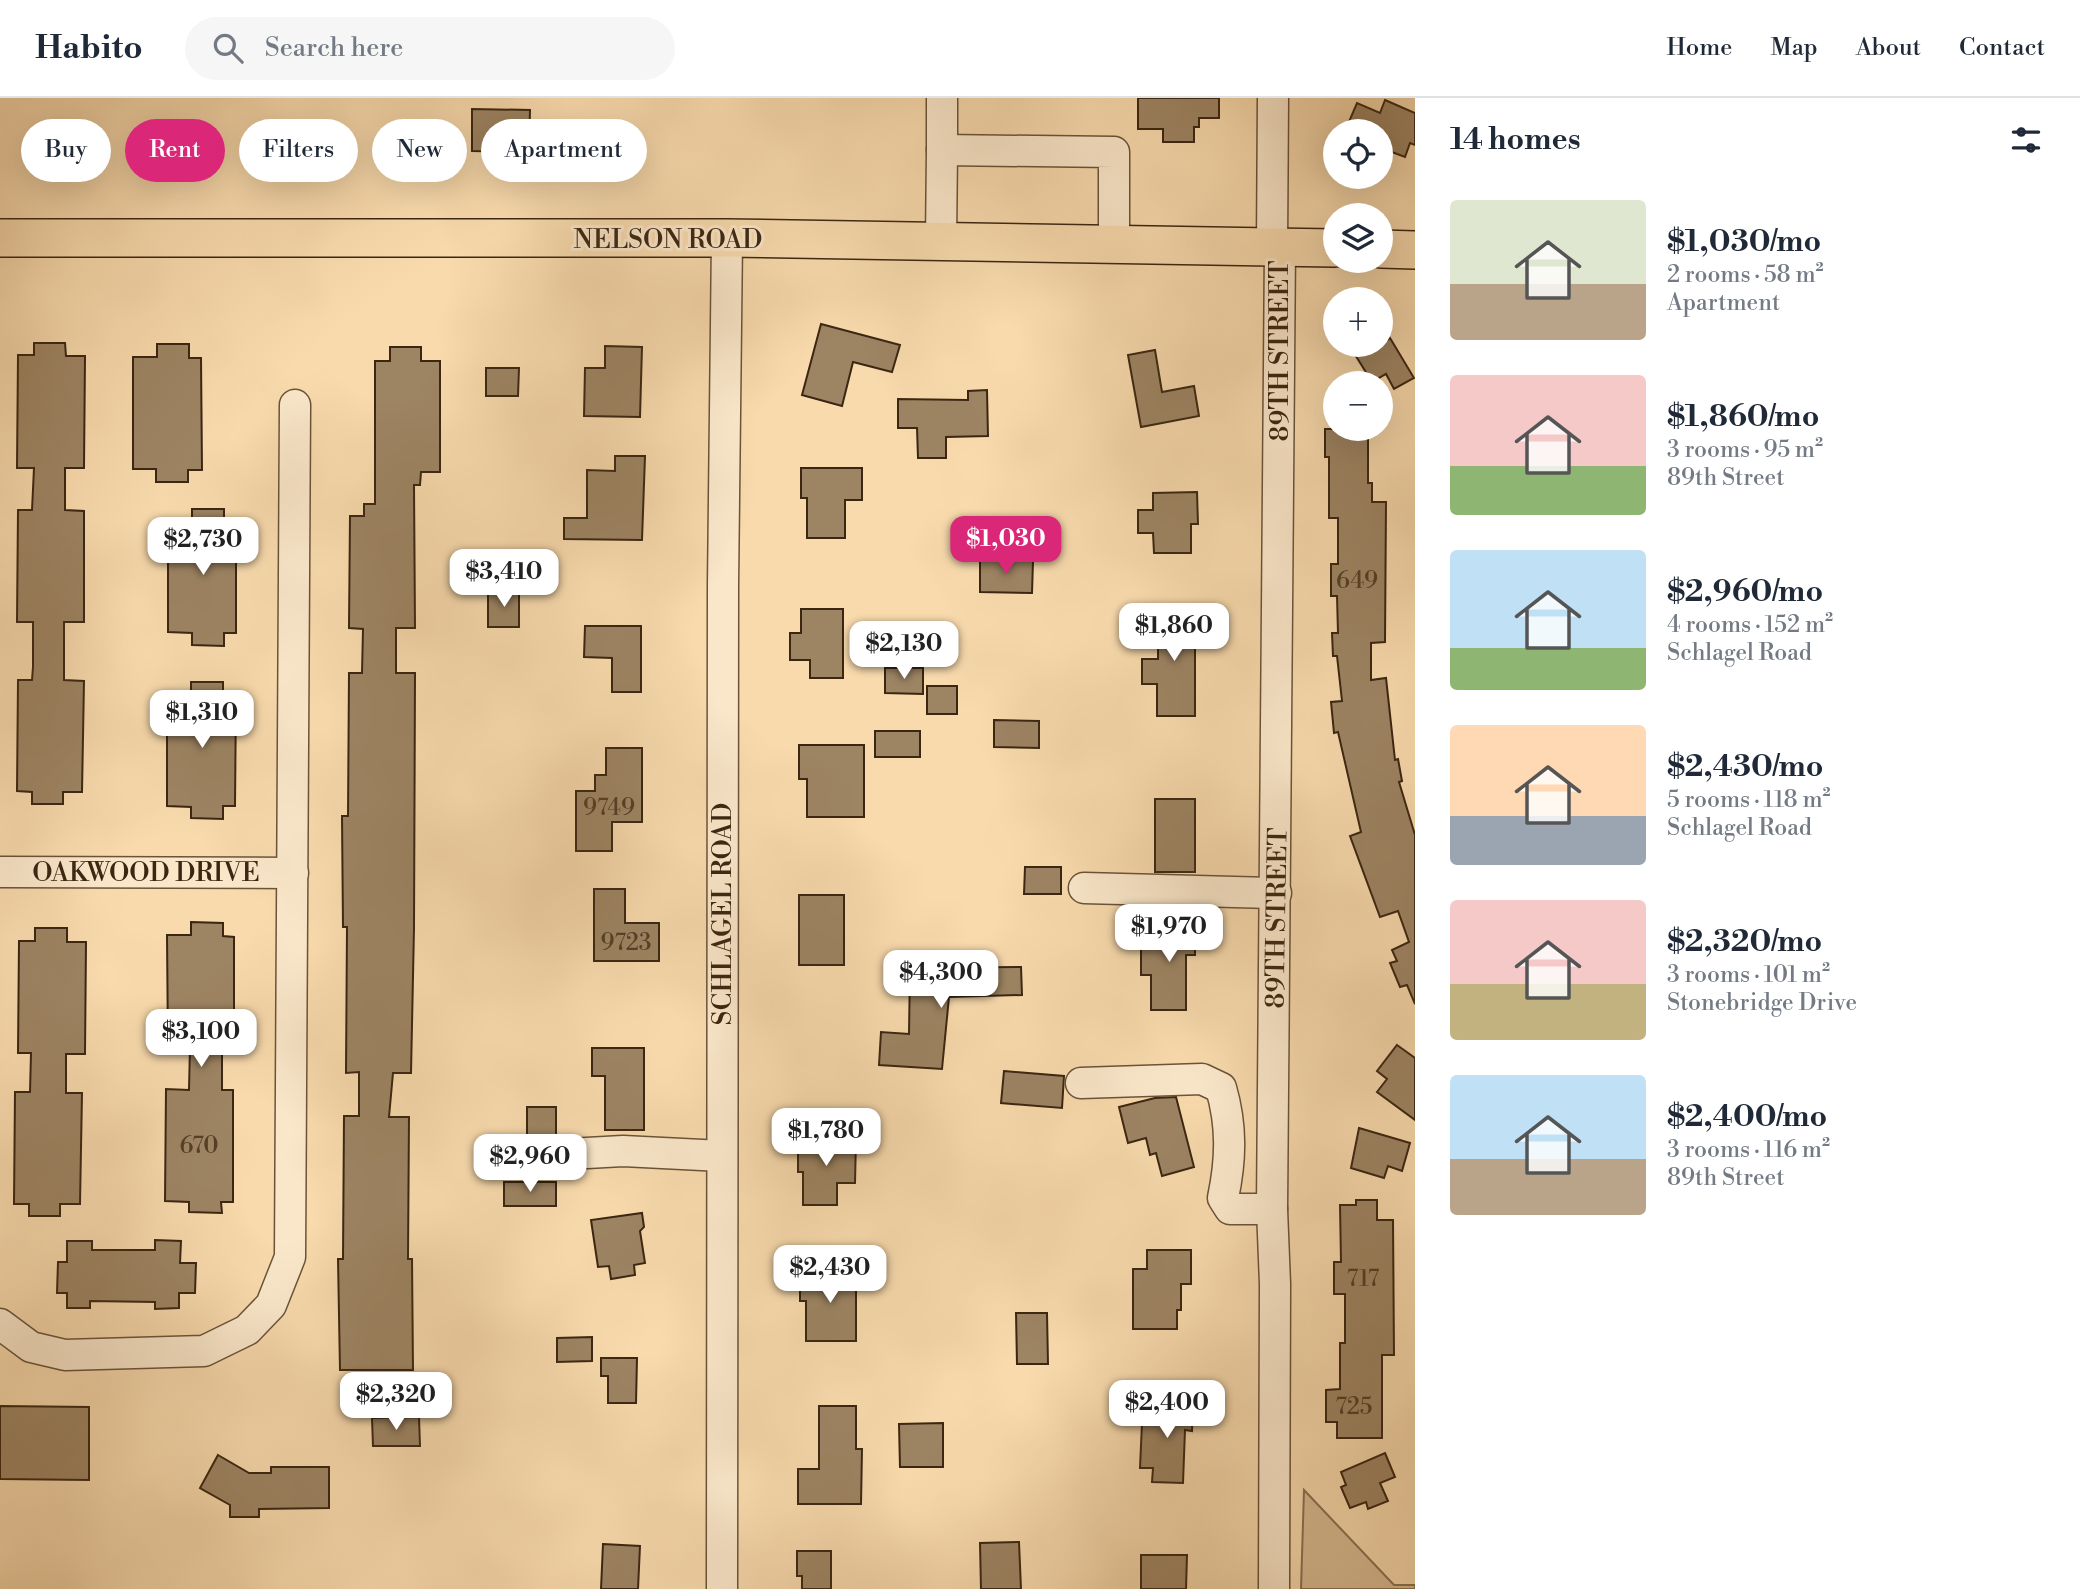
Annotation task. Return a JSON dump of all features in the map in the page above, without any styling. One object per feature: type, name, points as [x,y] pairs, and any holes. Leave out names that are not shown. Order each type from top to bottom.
[{"type":"main road","name":"NELSON ROAD","points":[[0,238],[727,238],[1323,248]]},
{"type":"main road","points":[[1393,249],[1415,250]]},
{"type":"street","points":[[941,241],[942,98]]},
{"type":"street","name":"89TH STREET","points":[[1273,98],[1276,247],[1276,893],[1272,1209],[1274,1589]]},
{"type":"street","points":[[942,150],[1114,152],[1114,243]]},
{"type":"street","name":"SCHLAGEL ROAD","points":[[722,1589],[727,238]]},
{"type":"street","points":[[0,1324],[31,1347],[65,1355],[204,1351],[247,1330],[271,1305],[290,1257],[295,405]]},
{"type":"street","name":"OAKWOOD DRIVE","points":[[0,872],[293,873]]},
{"type":"street","points":[[1084,888],[1276,893]]},
{"type":"street","points":[[1081,1083],[1202,1079],[1222,1088],[1274,1089]]},
{"type":"street","points":[[1222,1088],[1229,1116],[1230,1162],[1223,1198],[1230,1209],[1272,1209]]},
{"type":"street","points":[[515,1157],[623,1151],[722,1156]]},
{"type":"shaded area","points":[[1304,1490],[1394,1585],[1415,1585],[1415,1589],[1301,1589]]},
{"type":"building","points":[[1138,98],[1219,98],[1219,118],[1199,118],[1199,127],[1194,127],[1194,142],[1163,142],[1163,129],[1138,129]]},
{"type":"building","points":[[1385,100],[1415,113],[1415,145],[1410,143],[1405,157],[1393,152],[1393,119],[1350,119],[1357,103],[1380,113]]},
{"type":"building","points":[[472,109],[530,110],[530,119],[481,119],[481,151],[472,151]]},
{"type":"building","points":[[821,324],[900,345],[892,372],[853,362],[842,406],[802,395]]},
{"type":"building","points":[[34,343],[65,343],[66,356],[85,356],[84,468],[65,468],[65,510],[84,511],[84,622],[64,622],[64,680],[84,681],[82,792],[63,792],[63,804],[32,804],[32,792],[17,791],[18,680],[32,680],[33,667],[33,622],[17,622],[18,510],[32,510],[34,468],[17,468],[18,355],[34,355]]},
{"type":"building","points":[[1393,343],[1414,378],[1394,389],[1393,371],[1365,371],[1356,357],[1393,357]]},
{"type":"building","points":[[157,344],[189,344],[189,358],[201,358],[202,470],[188,470],[188,482],[156,482],[156,469],[133,469],[133,357],[157,357]]},
{"type":"building","points":[[605,346],[642,347],[640,417],[584,416],[585,368],[605,368]]},
{"type":"building","points":[[390,347],[421,347],[421,361],[440,361],[440,472],[421,472],[420,485],[414,485],[415,628],[396,628],[396,673],[415,673],[414,928],[411,1073],[393,1073],[389,1117],[409,1117],[408,1259],[412,1259],[413,1370],[340,1370],[338,1259],[343,1259],[344,1116],[359,1116],[359,1072],[346,1073],[347,927],[343,927],[342,816],[348,816],[349,673],[362,673],[363,629],[349,628],[350,516],[364,516],[364,504],[375,504],[375,361],[390,361]]},
{"type":"building","points":[[1155,350],[1162,392],[1194,386],[1199,416],[1141,427],[1128,355]]},
{"type":"building","points":[[486,368],[519,368],[518,396],[486,396]]},
{"type":"building","points":[[987,390],[988,436],[946,437],[946,458],[918,458],[917,428],[898,428],[898,399],[968,400],[968,391]]},
{"type":"building","points":[[1325,441],[1368,441],[1368,483],[1372,483],[1372,502],[1386,502],[1385,642],[1371,643],[1371,680],[1386,678],[1395,760],[1398,759],[1402,781],[1399,782],[1415,835],[1415,1004],[1407,985],[1400,987],[1390,963],[1397,961],[1392,950],[1409,942],[1398,911],[1380,917],[1350,836],[1361,832],[1338,732],[1334,733],[1331,702],[1342,701],[1337,656],[1333,656],[1332,633],[1338,633],[1337,596],[1331,596],[1331,564],[1338,564],[1338,518],[1329,518],[1329,457],[1325,457]]},
{"type":"building","points":[[615,456],[645,456],[642,540],[564,539],[564,518],[587,518],[587,470],[615,471]]},
{"type":"building","points":[[801,468],[862,468],[862,500],[845,500],[845,538],[807,538],[807,498],[801,498]]},
{"type":"building","points":[[1197,492],[1198,524],[1191,524],[1191,553],[1154,553],[1153,533],[1138,533],[1138,510],[1153,510],[1153,493]]},
{"type":"building","points":[[192,509],[224,509],[224,522],[236,523],[236,633],[224,633],[224,646],[192,645],[192,633],[168,632],[168,521],[192,522]]},
{"type":"building","points":[[980,560],[1033,561],[1032,593],[980,592]]},
{"type":"building","points":[[488,591],[519,591],[519,627],[488,627]]},
{"type":"building","points":[[1158,608],[1195,609],[1195,716],[1157,716],[1157,684],[1142,684],[1142,659],[1158,659]]},
{"type":"building","points":[[801,609],[843,609],[843,678],[810,678],[810,660],[790,660],[790,633],[801,633]]},
{"type":"building","points":[[585,626],[641,626],[641,692],[612,692],[612,658],[584,657]]},
{"type":"building","points":[[885,668],[923,668],[923,694],[885,693]]},
{"type":"building","points":[[191,682],[223,682],[223,696],[236,696],[235,806],[223,806],[223,819],[191,818],[191,807],[167,806],[167,694],[191,695]]},
{"type":"building","points":[[927,686],[957,686],[957,714],[927,714]]},
{"type":"building","points":[[994,720],[1039,721],[1039,748],[994,747]]},
{"type":"building","points":[[875,731],[920,731],[920,757],[875,757]]},
{"type":"building","points":[[799,745],[864,745],[864,817],[807,817],[807,779],[799,779]]},
{"type":"building","points":[[606,748],[642,748],[642,822],[612,822],[612,851],[576,851],[576,791],[595,791],[595,775],[606,775]]},
{"type":"building","points":[[1155,799],[1195,799],[1195,872],[1155,872]]},
{"type":"building","points":[[1025,867],[1061,867],[1061,894],[1024,894]]},
{"type":"building","points":[[594,889],[625,889],[625,923],[659,923],[659,961],[594,961]]},
{"type":"building","points":[[799,895],[844,895],[844,965],[799,965]]},
{"type":"building","points":[[191,922],[223,923],[223,936],[234,937],[234,1047],[222,1047],[222,1090],[233,1090],[233,1202],[221,1202],[222,1213],[189,1212],[189,1202],[165,1201],[166,1089],[189,1090],[190,1047],[168,1047],[167,935],[191,935]]},
{"type":"building","points":[[1151,923],[1195,924],[1195,955],[1186,955],[1186,1010],[1151,1010],[1151,975],[1141,975],[1141,948],[1151,948]]},
{"type":"building","points":[[35,928],[67,928],[67,942],[86,942],[85,1054],[66,1054],[66,1093],[82,1093],[80,1204],[60,1204],[60,1216],[29,1216],[29,1204],[14,1204],[15,1092],[30,1092],[31,1053],[18,1053],[19,941],[35,941]]},
{"type":"building","points":[[1021,967],[1022,995],[949,997],[942,1069],[879,1065],[881,1032],[909,1034],[910,968]]},
{"type":"building","points":[[1397,1045],[1415,1058],[1415,1120],[1377,1092],[1387,1079],[1377,1071]]},
{"type":"building","points":[[592,1048],[644,1048],[644,1130],[605,1130],[605,1076],[592,1076]]},
{"type":"building","points":[[1004,1071],[1064,1076],[1062,1108],[1001,1103]]},
{"type":"building","points":[[1176,1097],[1194,1167],[1162,1176],[1156,1153],[1150,1155],[1146,1138],[1128,1143],[1119,1107],[1155,1098]]},
{"type":"building","points":[[527,1107],[556,1107],[556,1137],[527,1139]]},
{"type":"building","points":[[1359,1128],[1410,1143],[1402,1171],[1388,1166],[1384,1178],[1351,1168]]},
{"type":"building","points":[[798,1137],[856,1138],[855,1183],[837,1183],[837,1205],[803,1205],[803,1172],[798,1172]]},
{"type":"building","points":[[504,1182],[556,1182],[556,1206],[504,1206]]},
{"type":"building","points":[[1356,1200],[1377,1200],[1377,1220],[1393,1220],[1394,1355],[1382,1355],[1382,1438],[1337,1438],[1337,1422],[1326,1422],[1326,1390],[1340,1389],[1340,1343],[1345,1343],[1345,1294],[1334,1294],[1334,1262],[1341,1262],[1340,1205],[1356,1205]]},
{"type":"building","points":[[642,1213],[644,1227],[640,1231],[645,1263],[634,1265],[635,1275],[611,1279],[609,1266],[598,1267],[591,1220]]},
{"type":"building","points":[[155,1240],[181,1241],[180,1263],[196,1263],[195,1293],[179,1293],[179,1308],[155,1309],[155,1302],[90,1301],[90,1308],[67,1308],[67,1293],[57,1293],[58,1262],[67,1262],[67,1241],[92,1241],[92,1250],[155,1250]]},
{"type":"building","points":[[1147,1250],[1191,1250],[1191,1284],[1181,1284],[1181,1310],[1177,1310],[1177,1329],[1133,1329],[1133,1269],[1147,1269]]},
{"type":"building","points":[[800,1271],[856,1271],[856,1341],[806,1341],[806,1301],[800,1301]]},
{"type":"building","points":[[1016,1313],[1047,1313],[1048,1364],[1017,1364]]},
{"type":"building","points":[[592,1337],[592,1361],[557,1362],[557,1338]]},
{"type":"building","points":[[601,1358],[637,1358],[636,1403],[608,1403],[608,1376],[601,1376]]},
{"type":"building","points":[[1155,1398],[1193,1399],[1192,1431],[1185,1430],[1183,1483],[1152,1482],[1153,1468],[1140,1468],[1142,1423],[1154,1423]]},
{"type":"building","points":[[0,1406],[89,1407],[89,1480],[0,1479]]},
{"type":"building","points":[[819,1406],[856,1406],[856,1449],[862,1449],[861,1504],[798,1504],[798,1469],[819,1469]]},
{"type":"building","points":[[419,1417],[420,1446],[373,1446],[372,1418]]},
{"type":"building","points":[[943,1423],[943,1467],[900,1467],[899,1424]]},
{"type":"building","points":[[1385,1453],[1395,1477],[1380,1483],[1388,1501],[1368,1509],[1366,1502],[1350,1508],[1341,1487],[1346,1485],[1341,1472]]},
{"type":"building","points":[[218,1455],[249,1473],[271,1473],[271,1467],[329,1467],[329,1508],[259,1509],[259,1517],[230,1517],[230,1505],[200,1488]]},
{"type":"building","points":[[1019,1542],[1021,1589],[981,1589],[980,1543]]},
{"type":"building","points":[[603,1544],[640,1546],[638,1589],[601,1589]]},
{"type":"building","points":[[797,1551],[831,1551],[831,1589],[802,1589],[802,1576],[797,1576]]},
{"type":"building","points":[[1141,1555],[1187,1555],[1186,1589],[1141,1589]]}]
